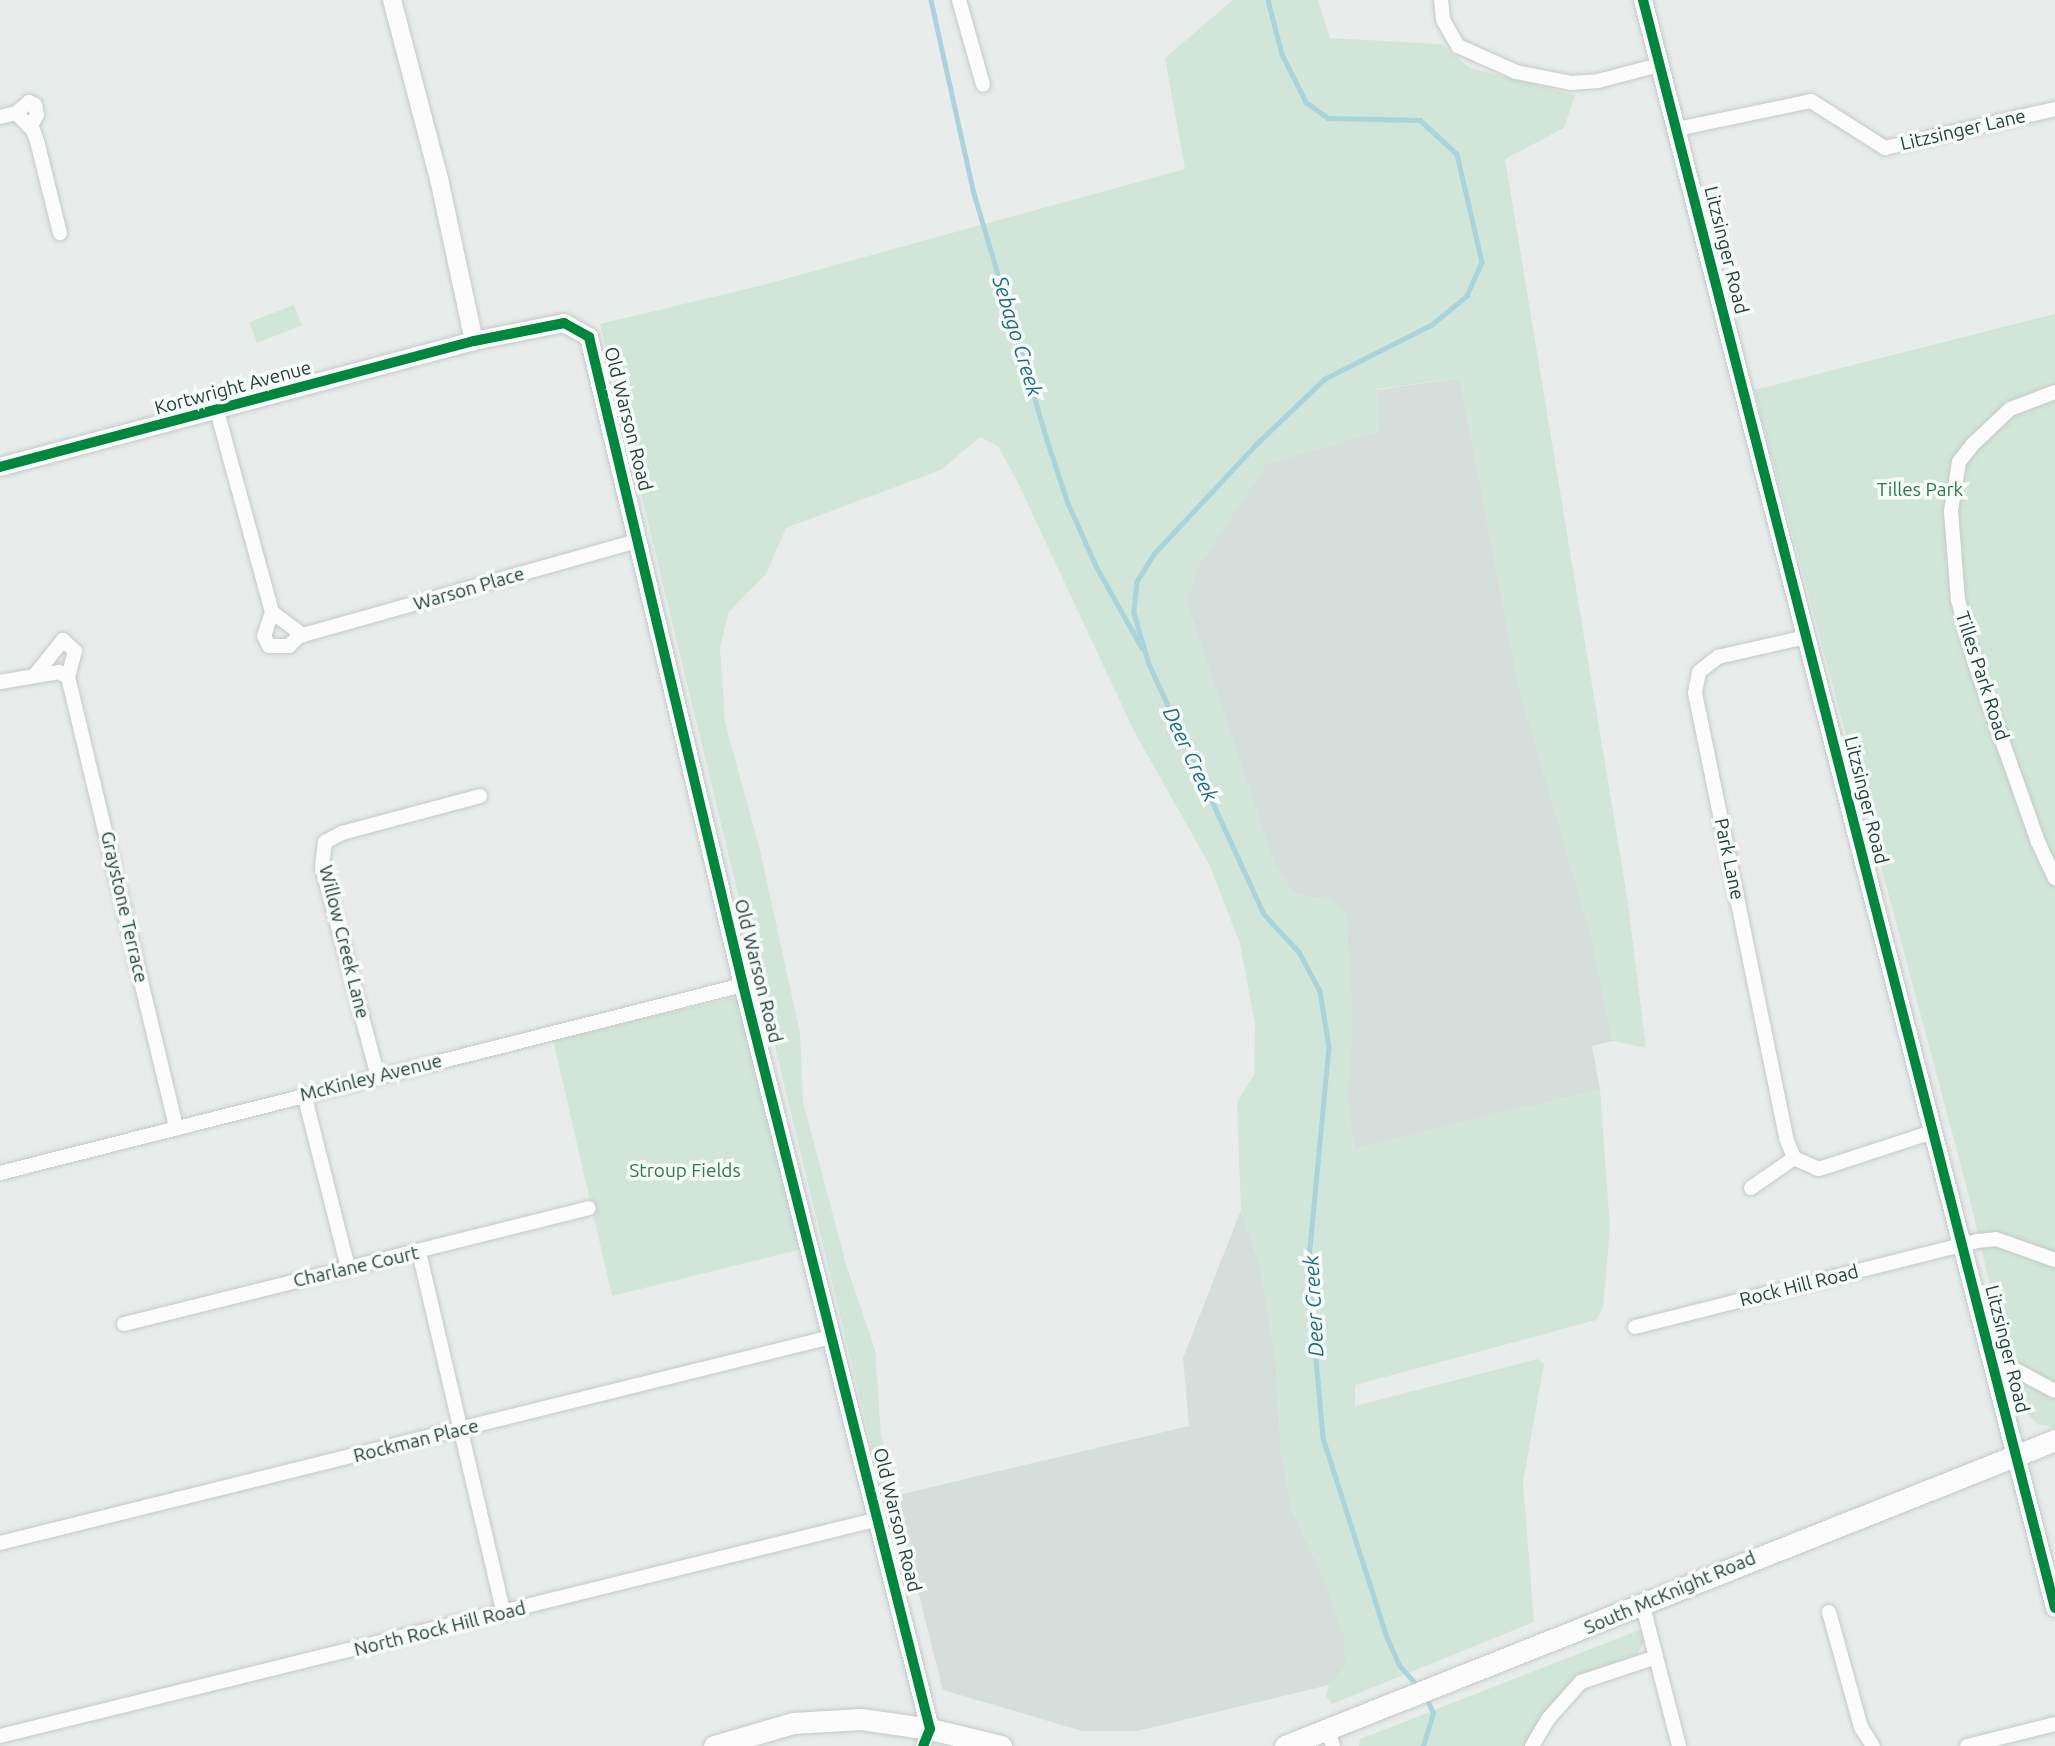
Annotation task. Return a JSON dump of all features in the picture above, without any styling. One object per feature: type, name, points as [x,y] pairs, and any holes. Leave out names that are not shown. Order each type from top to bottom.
[{"type":"main road","name":"South McKnight Road","points":[[1285,1746],[1331,1737],[1377,1709],[1643,1606],[2055,1440]]},
{"type":"main road","points":[[714,1746],[793,1723],[861,1719],[927,1737],[1001,1746]]},
{"type":"street","points":[[393,0],[439,179],[474,341]]},
{"type":"street","points":[[959,0],[983,85]]},
{"type":"street","points":[[1441,0],[1443,20],[1458,47],[1516,72],[1571,83],[1598,81],[1659,65]]},
{"type":"street","name":"Litzsinger Road","points":[[1643,0],[2055,1608]]},
{"type":"street","name":"Litzsinger Lane","points":[[1678,130],[1811,101],[1885,148],[2055,108]]},
{"type":"street","points":[[0,117],[16,113],[30,127],[60,233]]},
{"type":"street","name":"Old Warson Road","points":[[474,341],[564,323],[589,337],[743,985],[879,1519],[927,1737]]},
{"type":"street","name":"Kortwright Avenue","points":[[0,467],[474,341]]},
{"type":"street","name":"Tilles Park Road","points":[[2055,392],[2010,410],[1981,434],[1959,462],[1951,510],[1958,600],[1975,664],[2038,842],[2055,878]]},
{"type":"street","name":"Warson Place","points":[[217,411],[272,612],[264,636],[269,646],[289,646],[301,634],[638,541]]},
{"type":"street","points":[[272,612],[301,634]]},
{"type":"street","name":"Park Lane","points":[[1794,1158],[1695,698],[1693,668],[1718,657],[1806,638]]},
{"type":"street","name":"Graystone Terrace","points":[[35,675],[63,640],[75,651],[69,681],[176,1128]]},
{"type":"street","points":[[0,682],[58,672],[69,681]]},
{"type":"street","name":"Willow Creek Lane","points":[[378,1077],[322,866],[325,842],[342,833],[480,796]]},
{"type":"street","name":"McKinley Avenue","points":[[0,1173],[743,985]]},
{"type":"street","points":[[304,1094],[348,1268]]},
{"type":"street","points":[[1751,1188],[1794,1158],[1819,1168],[1932,1132]]},
{"type":"street","name":"Charlane Court","points":[[124,1324],[589,1208]]},
{"type":"street","points":[[1963,1245],[1996,1239],[2055,1260]]},
{"type":"street","name":"Rock Hill Road","points":[[1635,1327],[1963,1245]]},
{"type":"street","points":[[419,1252],[463,1429],[504,1613]]},
{"type":"street","name":"Rockman Place","points":[[0,1543],[831,1337]]},
{"type":"street","name":"Litzsinger Road","points":[[1991,1357],[2055,1391]]},
{"type":"street","name":"North Rock Hill Road","points":[[0,1736],[879,1519]]},
{"type":"street","points":[[1643,1606],[1679,1746]]},
{"type":"street","points":[[1829,1612],[1861,1727],[1873,1746]]},
{"type":"street","points":[[1532,1746],[1548,1719],[1581,1682],[1656,1657]]},
{"type":"street","points":[[1968,1746],[2055,1724]]},
{"type":"shaded area","points":[[1460,378],[1519,687],[1592,938],[1613,1041],[1592,1046],[1600,1089],[1354,1150],[1347,1099],[1352,1019],[1346,914],[1332,901],[1293,894],[1274,864],[1186,601],[1197,568],[1266,464],[1379,431],[1376,390]]},
{"type":"shaded area","points":[[1241,1210],[1260,1265],[1276,1363],[1281,1450],[1292,1510],[1325,1580],[1345,1639],[1346,1665],[1339,1678],[1329,1685],[1137,1731],[1082,1731],[943,1690],[894,1496],[1189,1426],[1183,1358]]},
{"type":"green space","points":[[1233,0],[1318,0],[1330,38],[1441,44],[1470,68],[1575,95],[1564,128],[1505,159],[1627,896],[1646,1048],[1613,1041],[1592,938],[1519,687],[1460,378],[1377,389],[1379,431],[1266,464],[1197,568],[1186,601],[1274,864],[1293,894],[1332,901],[1346,914],[1352,1019],[1347,1099],[1354,1150],[1600,1089],[1610,1228],[1603,1309],[1596,1320],[1355,1385],[1355,1406],[1538,1359],[1544,1364],[1523,1482],[1534,1622],[1332,1704],[1326,1696],[1329,1685],[1346,1665],[1345,1639],[1325,1580],[1292,1510],[1281,1450],[1276,1363],[1260,1265],[1241,1210],[1237,1102],[1254,1075],[1255,1024],[1240,944],[1210,866],[1134,731],[1017,481],[998,446],[980,437],[941,470],[786,528],[766,574],[729,612],[720,647],[725,722],[760,850],[800,1033],[803,1102],[846,1264],[875,1350],[881,1435],[896,1486],[891,1501],[884,1497],[600,324],[759,286],[1185,169],[1165,58]]},
{"type":"green space","points":[[294,305],[302,326],[257,343],[249,322]]},
{"type":"green space","name":"Tilles Park","points":[[2055,314],[2055,1428],[2037,1424],[2017,1402],[1970,1200],[1754,390]]},
{"type":"green space","name":"Stroup Fields","points":[[732,998],[743,1003],[806,1248],[612,1296],[553,1040]]},
{"type":"green space","points":[[1642,1629],[1645,1640],[1637,1655],[1598,1670],[1528,1746],[1359,1746],[1360,1739]]},
{"type":"waterway","name":"Sebago Creek","points":[[931,0],[973,190],[1046,437],[1068,503],[1096,566],[1142,648]]},
{"type":"waterway","name":"Deer Creek","points":[[1268,0],[1282,54],[1306,102],[1328,118],[1420,120],[1457,154],[1482,262],[1467,296],[1432,325],[1325,379],[1259,442],[1155,553],[1137,582],[1134,613],[1149,664],[1264,914],[1299,952],[1320,991],[1329,1047],[1308,1269],[1323,1438],[1387,1637],[1400,1666],[1418,1686]]},
{"type":"waterway","name":"Deer Creek","points":[[1423,1746],[1433,1713],[1425,1696]]},
{"type":"cycle path","points":[[1643,0],[2055,1608]]},
{"type":"cycle path","points":[[0,467],[474,341],[564,323],[589,337],[743,985],[930,1729],[923,1746]]}]
